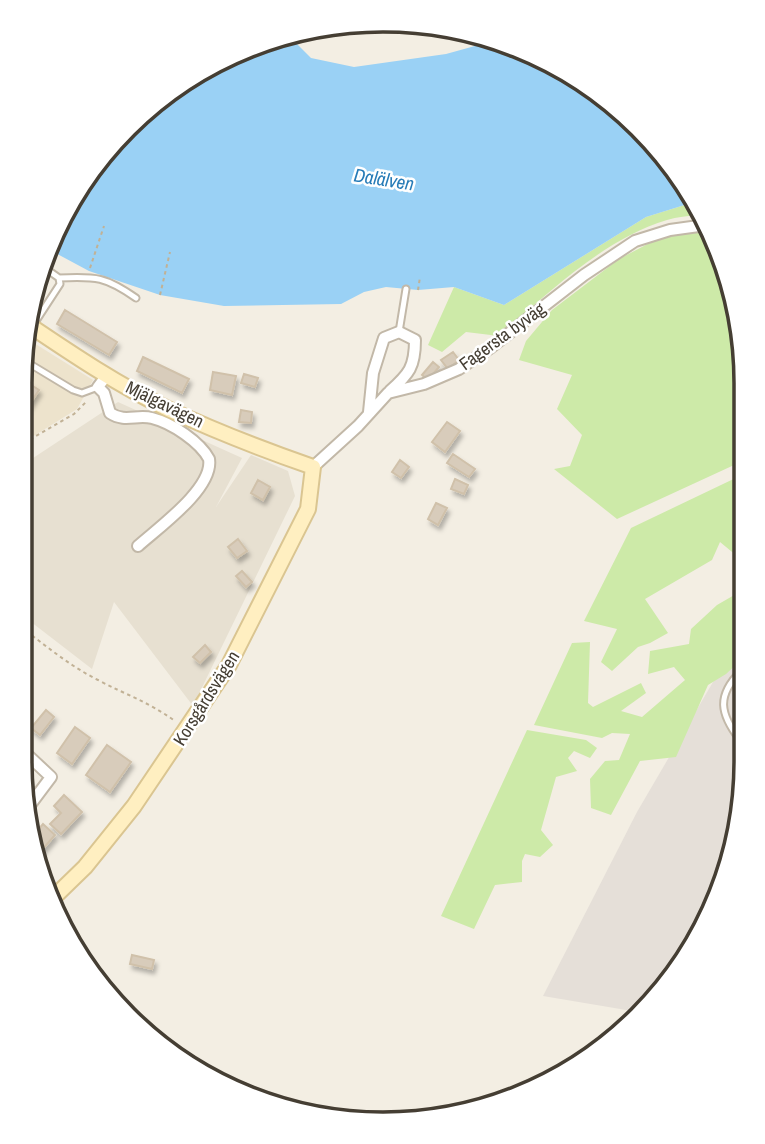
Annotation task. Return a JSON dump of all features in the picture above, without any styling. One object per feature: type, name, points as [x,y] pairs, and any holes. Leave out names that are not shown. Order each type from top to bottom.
[{"type":"street","name":"Fagersta byväg","points":[[388,393],[424,384],[459,369],[491,348],[584,275],[635,241],[670,230],[697,226]]},
{"type":"street","name":"Mjälgavägen","points":[[36,330],[102,381],[251,445],[313,467]]},
{"type":"street","points":[[313,467],[358,426],[408,374],[415,357],[415,340],[400,332],[384,338],[373,373],[369,412]]},
{"type":"street","points":[[102,381],[110,413],[118,418],[153,418],[198,445],[209,459],[209,473],[199,489],[138,546]]},
{"type":"street","name":"Korsgårdsvägen","points":[[57,894],[85,867],[134,806],[229,665],[308,509],[313,467]]},
{"type":"street","points":[[32,759],[51,777],[34,800]]},
{"type":"lane","points":[[50,271],[59,278],[94,277],[116,284],[136,298]]},
{"type":"lane","points":[[38,313],[60,284],[59,278]]},
{"type":"lane","points":[[400,332],[407,289]]},
{"type":"lane","points":[[32,365],[82,393],[102,381]]},
{"type":"lane","points":[[734,679],[729,684],[723,705],[734,732]]},
{"type":"path","points":[[89,271],[104,226]]},
{"type":"path","points":[[160,295],[170,251]]},
{"type":"path","points":[[418,289],[420,276]]},
{"type":"path","points":[[32,438],[74,414],[102,381]]},
{"type":"path","points":[[32,635],[76,668],[154,705],[187,730]]},
{"type":"shaded area","points":[[34,343],[93,380],[77,409],[32,437]]},
{"type":"shaded area","points":[[118,402],[242,458],[216,507],[251,455],[288,471],[295,496],[193,706],[114,602],[92,669],[32,623],[32,459]]},
{"type":"shaded area","points":[[734,662],[734,762],[727,830],[715,874],[697,917],[674,957],[630,1011],[543,996],[637,812],[713,682]]},
{"type":"green space","points":[[685,205],[691,216],[667,220],[621,240],[578,269],[499,336],[466,332],[442,352],[428,345],[454,287],[504,305],[646,217]]},
{"type":"green space","points":[[699,232],[722,292],[733,360],[734,465],[617,519],[554,469],[570,466],[582,435],[557,409],[572,375],[519,360],[526,341],[552,310],[619,259],[663,236]]},
{"type":"green space","points":[[734,479],[734,554],[720,542],[712,560],[645,599],[668,633],[638,647],[612,671],[601,662],[617,629],[584,621],[631,528]]},
{"type":"green space","points":[[734,595],[734,667],[708,685],[676,757],[640,761],[611,815],[591,808],[590,779],[605,761],[619,760],[630,734],[612,733],[602,738],[534,725],[572,643],[590,642],[588,703],[593,707],[641,683],[646,693],[621,711],[642,717],[685,680],[674,667],[648,674],[650,651],[689,644],[691,629],[717,605]]},
{"type":"green space","points":[[527,730],[586,740],[597,748],[590,758],[574,751],[568,758],[577,771],[556,777],[541,830],[553,845],[540,857],[525,854],[522,861],[522,882],[495,885],[474,929],[441,916]]},
{"type":"water","name":"Dalälven","points":[[295,42],[311,58],[354,67],[446,54],[479,45],[517,58],[578,91],[614,119],[631,134],[661,169],[685,205],[646,217],[504,305],[454,287],[418,290],[386,287],[364,292],[341,304],[224,306],[160,295],[89,271],[56,253],[91,187],[134,134],[169,104],[207,79],[248,58]]},
{"type":"building","points":[[65,310],[117,342],[109,355],[57,324]]},
{"type":"building","points":[[453,352],[459,360],[448,369],[441,360]]},
{"type":"building","points":[[143,357],[189,379],[182,393],[137,371]]},
{"type":"building","points":[[433,362],[439,367],[428,380],[422,375]]},
{"type":"building","points":[[213,372],[236,376],[232,395],[210,390]]},
{"type":"building","points":[[244,374],[258,378],[255,387],[241,383]]},
{"type":"building","points":[[32,386],[39,390],[32,400]]},
{"type":"building","points":[[241,410],[252,412],[251,423],[239,422]]},
{"type":"building","points":[[447,422],[460,431],[445,452],[432,442]]},
{"type":"building","points":[[453,454],[475,469],[469,477],[447,463]]},
{"type":"building","points":[[400,460],[409,467],[401,478],[392,472]]},
{"type":"building","points":[[455,479],[468,485],[464,494],[451,489]]},
{"type":"building","points":[[258,480],[270,487],[263,500],[251,493]]},
{"type":"building","points":[[436,503],[447,508],[438,525],[428,519]]},
{"type":"building","points":[[238,539],[247,551],[237,558],[228,547]]},
{"type":"building","points":[[242,571],[252,582],[246,587],[236,576]]},
{"type":"building","points":[[205,645],[211,652],[200,663],[193,657]]},
{"type":"building","points":[[46,710],[54,717],[40,735],[32,727]]},
{"type":"building","points":[[75,727],[90,738],[72,764],[57,753]]},
{"type":"building","points":[[107,745],[131,762],[110,792],[86,775]]},
{"type":"building","points":[[64,795],[82,812],[61,834],[50,824],[61,813],[54,806]]},
{"type":"building","points":[[43,824],[55,835],[42,849],[38,830]]},
{"type":"building","points":[[132,955],[154,960],[152,969],[130,964]]}]
